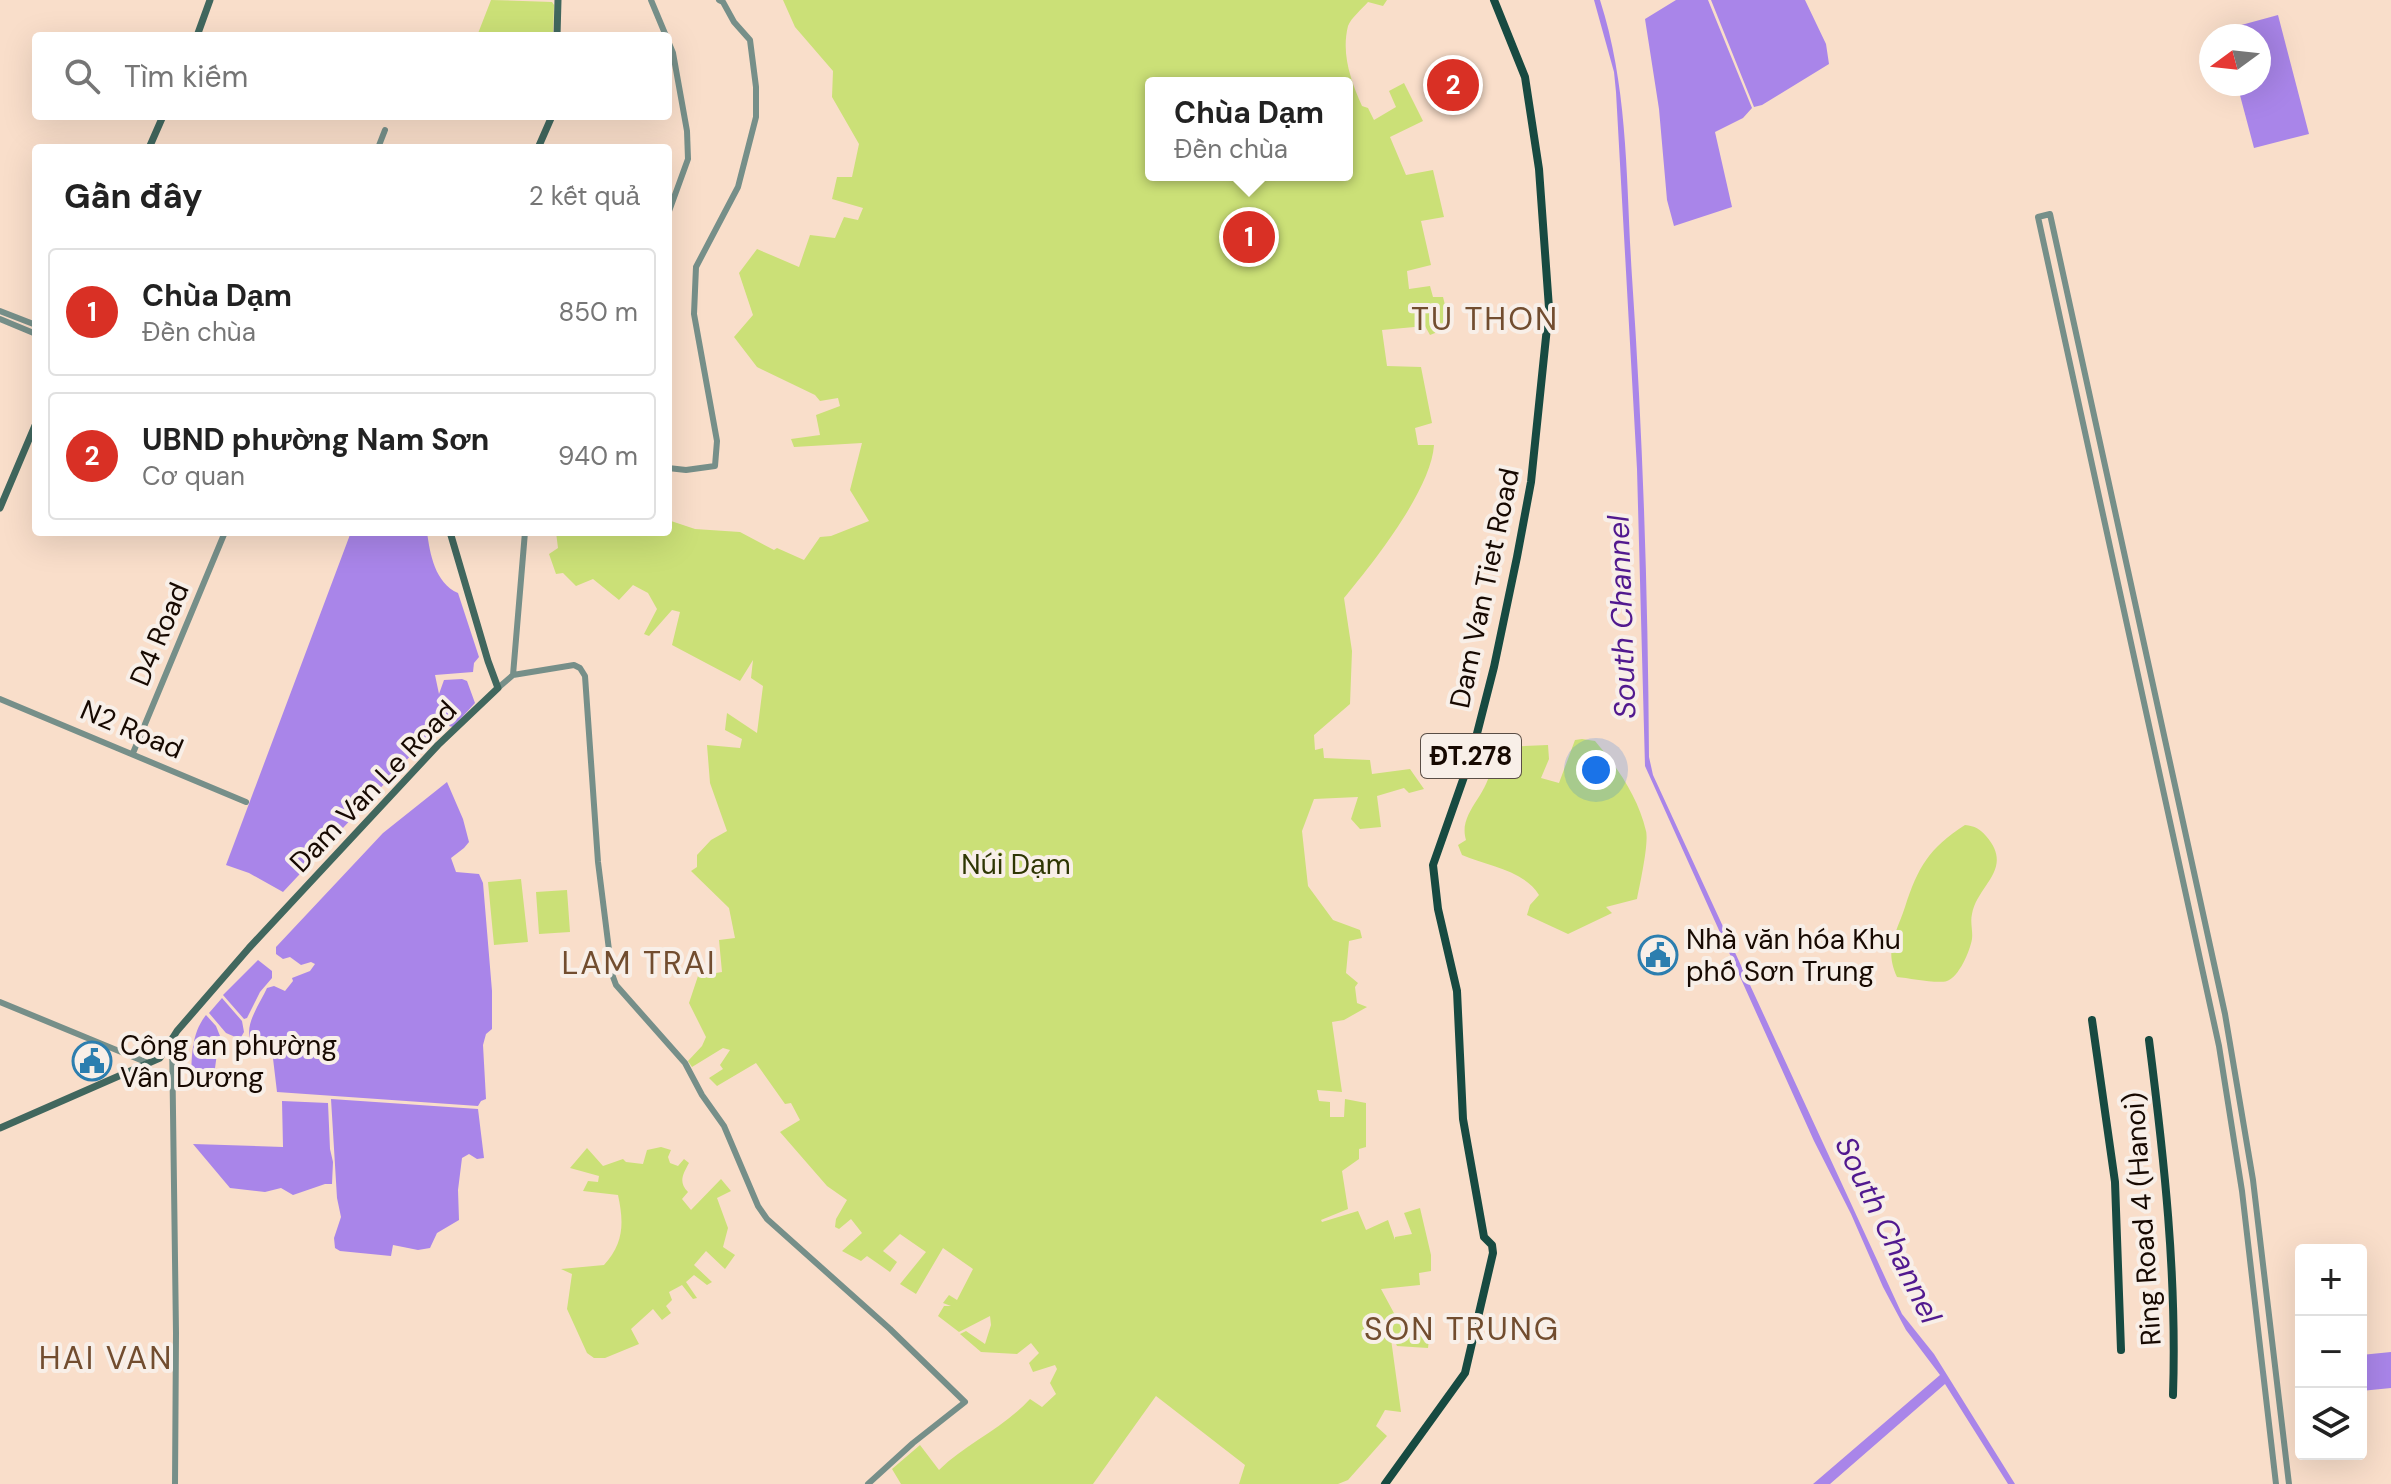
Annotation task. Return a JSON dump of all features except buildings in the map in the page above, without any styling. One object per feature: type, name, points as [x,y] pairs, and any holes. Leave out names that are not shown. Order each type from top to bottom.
[{"type":"main road","points":[[198,32],[210,0]]},
{"type":"main road","points":[[557,32],[558,0]]},
{"type":"main road","name":"Dam Van Tiet Road","points":[[1385,1484],[1465,1373],[1493,1253],[1492,1245],[1484,1237],[1463,1119],[1457,991],[1438,909],[1433,865],[1471,757],[1517,557],[1531,482],[1549,308],[1539,169],[1525,77],[1494,0]]},
{"type":"main road","points":[[151,144],[161,120]]},
{"type":"main road","points":[[540,144],[550,120]]},
{"type":"main road","points":[[0,508],[32,432]]},
{"type":"main road","points":[[451,536],[498,688]]},
{"type":"main road","name":"Dam Van Le Road","points":[[150,1064],[164,1053],[172,1038],[249,948],[438,745],[498,688]]},
{"type":"main road","name":"Ring Road 4 (Hanoi)","points":[[2092,1020],[2115,1182],[2121,1350]]},
{"type":"main road","name":"Ring Road 4 (Hanoi)","points":[[2149,1040],[2166,1175],[2174,1330],[2173,1395]]},
{"type":"main road","points":[[0,1128],[150,1064]]},
{"type":"street","points":[[651,0],[664,32]]},
{"type":"street","points":[[672,468],[715,466],[717,441],[694,314],[696,267],[738,187],[756,117],[750,40],[719,0]]},
{"type":"street","points":[[672,50],[688,145],[685,172],[672,204]]},
{"type":"street","points":[[380,144],[385,130]]},
{"type":"street","points":[[2276,1484],[2240,1175],[2219,1046],[2038,217],[2050,214],[2219,983],[2241,1100],[2270,1310],[2289,1484]]},
{"type":"street","points":[[0,311],[32,323]]},
{"type":"street","points":[[0,319],[32,332]]},
{"type":"street","name":"D4 Road","points":[[133,753],[223,536]]},
{"type":"street","points":[[513,675],[525,536]]},
{"type":"street","points":[[2134,651],[2146,648]]},
{"type":"street","points":[[498,688],[513,675],[574,665],[580,668],[585,676],[598,862],[616,985],[685,1063],[724,1126],[758,1206],[767,1219],[890,1329],[965,1402],[868,1484]]},
{"type":"street","name":"N2 Road","points":[[0,699],[246,802]]},
{"type":"street","points":[[0,1002],[150,1064]]},
{"type":"street","points":[[172,1038],[175,1484]]},
{"type":"street","points":[[2274,1469],[2287,1468]]},
{"type":"green space","points":[[491,0],[552,2],[554,5],[553,32],[479,32]]},
{"type":"green space","name":"Núi Dạm","points":[[783,0],[1387,0],[1383,6],[1368,2],[1349,23],[1346,47],[1351,77],[1145,77],[1145,181],[1353,181],[1353,84],[1362,106],[1368,108],[1374,120],[1396,107],[1389,91],[1404,83],[1423,121],[1390,137],[1406,175],[1433,170],[1444,217],[1421,221],[1431,265],[1407,271],[1409,289],[1430,286],[1433,297],[1443,297],[1448,317],[1430,335],[1425,326],[1382,330],[1387,366],[1421,367],[1432,423],[1415,428],[1418,445],[1434,445],[1430,463],[1423,483],[1399,525],[1344,598],[1352,651],[1350,704],[1314,735],[1315,750],[1323,748],[1324,758],[1370,760],[1372,774],[1410,769],[1424,789],[1409,793],[1404,788],[1377,796],[1381,827],[1360,829],[1351,819],[1358,797],[1314,799],[1302,831],[1308,886],[1333,920],[1360,930],[1362,938],[1349,941],[1346,973],[1358,983],[1355,987],[1357,1003],[1367,1007],[1344,1020],[1332,1022],[1342,1092],[1317,1090],[1319,1101],[1330,1102],[1330,1117],[1344,1117],[1345,1099],[1366,1103],[1366,1147],[1359,1149],[1359,1159],[1342,1171],[1348,1209],[1321,1220],[1358,1211],[1366,1230],[1388,1220],[1395,1240],[1395,1237],[1412,1234],[1404,1213],[1420,1208],[1431,1255],[1431,1271],[1419,1273],[1420,1285],[1381,1289],[1403,1330],[1431,1323],[1428,1348],[1397,1346],[1391,1339],[1401,1412],[1385,1410],[1376,1426],[1387,1436],[1348,1480],[1338,1484],[1239,1484],[1245,1465],[1156,1396],[1093,1484],[901,1484],[892,1469],[920,1445],[939,1470],[1009,1419],[1030,1399],[1042,1407],[1056,1394],[1050,1383],[1057,1369],[1055,1365],[1033,1372],[1029,1363],[1039,1353],[1031,1343],[1017,1354],[981,1352],[960,1334],[966,1331],[985,1344],[991,1325],[990,1316],[959,1332],[938,1316],[944,1306],[951,1306],[943,1303],[949,1295],[957,1300],[973,1269],[943,1248],[916,1294],[900,1284],[926,1252],[900,1234],[883,1251],[897,1262],[890,1272],[867,1256],[861,1261],[842,1251],[862,1233],[851,1219],[839,1229],[835,1227],[847,1200],[827,1186],[780,1132],[800,1120],[791,1103],[785,1104],[756,1063],[717,1086],[709,1078],[723,1069],[720,1065],[730,1050],[723,1048],[692,1067],[688,1061],[706,1037],[689,1003],[698,976],[722,972],[719,940],[735,938],[729,908],[691,871],[697,867],[697,855],[711,840],[727,831],[710,783],[707,745],[740,748],[742,739],[725,730],[727,713],[757,733],[763,686],[751,678],[753,660],[740,681],[672,645],[680,612],[672,610],[649,636],[644,634],[657,609],[648,593],[633,585],[619,600],[593,579],[576,586],[563,573],[556,574],[549,554],[558,548],[556,536],[672,536],[672,521],[695,529],[740,532],[774,550],[777,548],[804,560],[820,537],[831,536],[869,521],[850,490],[862,443],[794,447],[791,439],[820,435],[816,415],[840,406],[838,398],[820,401],[815,395],[757,367],[734,337],[753,315],[739,273],[757,249],[799,267],[810,235],[835,238],[844,217],[858,220],[863,208],[832,199],[837,177],[852,177],[859,144],[832,97],[833,71],[795,27]]},
{"type":"green space","points":[[1575,740],[1595,741],[1626,783],[1642,818],[1646,845],[1637,899],[1606,907],[1612,913],[1568,934],[1527,915],[1530,905],[1539,895],[1524,880],[1462,855],[1458,845],[1466,840],[1467,820],[1490,773],[1490,762],[1480,750],[1482,748],[1548,745],[1549,759],[1541,778],[1559,783]]},
{"type":"green space","points":[[1965,825],[1984,834],[1997,858],[1996,868],[1975,904],[1971,920],[1972,939],[1966,957],[1960,969],[1947,981],[1897,977],[1891,950],[1915,881],[1926,860],[1942,842]]},
{"type":"green space","points":[[521,879],[528,942],[494,945],[488,882]]},
{"type":"green space","points":[[567,890],[570,932],[539,934],[536,892]]},
{"type":"green space","points":[[661,1147],[671,1150],[668,1157],[670,1163],[678,1166],[684,1159],[689,1163],[682,1181],[688,1192],[682,1199],[691,1210],[721,1179],[731,1191],[717,1198],[728,1228],[723,1247],[735,1255],[725,1269],[706,1251],[694,1265],[712,1282],[707,1285],[694,1275],[686,1282],[697,1298],[693,1299],[682,1285],[669,1292],[672,1300],[666,1306],[671,1313],[662,1320],[653,1309],[631,1329],[639,1344],[605,1358],[594,1358],[587,1353],[567,1309],[572,1274],[561,1269],[604,1265],[619,1241],[621,1215],[618,1195],[583,1191],[588,1181],[598,1182],[599,1176],[570,1168],[587,1148],[603,1166],[623,1159],[643,1164],[647,1150]]},
{"type":"shaded area","name":"South Channel","points":[[1594,0],[1600,0],[1609,34],[1625,137],[1642,457],[1649,757],[1653,775],[1902,1314],[1934,1354],[2015,1484],[2008,1484],[1945,1384],[1830,1484],[1813,1484],[1940,1375],[1906,1330],[1883,1287],[1645,766],[1637,469],[1616,92],[1614,72]]},
{"type":"shaded area","points":[[1676,0],[1708,0],[1752,108],[1743,118],[1715,132],[1732,207],[1674,226],[1667,200],[1659,109],[1645,19]]},
{"type":"shaded area","points":[[1711,0],[1805,0],[1826,44],[1829,64],[1754,107]]},
{"type":"shaded area","points":[[2278,15],[2309,134],[2254,148],[2240,96],[2271,96],[2271,24],[2245,24]]},
{"type":"shaded area","points":[[349,536],[428,536],[439,575],[458,593],[479,657],[474,663],[473,672],[435,675],[439,694],[444,680],[462,679],[467,681],[475,703],[453,727],[449,726],[444,714],[445,719],[283,892],[249,873],[226,865]]},
{"type":"shaded area","points":[[447,782],[469,842],[451,858],[456,872],[479,874],[483,883],[492,991],[492,1029],[486,1034],[483,1045],[486,1099],[478,1106],[277,1092],[272,1050],[266,1045],[253,1044],[250,1023],[267,988],[274,986],[285,991],[292,978],[310,971],[315,964],[301,965],[290,957],[283,959],[276,954],[276,947],[383,833]]},
{"type":"shaded area","points":[[258,960],[272,971],[272,978],[244,1019],[223,995]]},
{"type":"shaded area","points":[[222,998],[242,1021],[244,1032],[240,1039],[226,1033],[209,1013]]},
{"type":"shaded area","points":[[206,1015],[216,1026],[222,1041],[218,1046],[213,1083],[191,1080],[195,1038]]},
{"type":"shaded area","points":[[331,1099],[478,1109],[484,1158],[477,1159],[469,1154],[462,1158],[458,1190],[459,1220],[437,1233],[430,1248],[418,1250],[393,1245],[391,1256],[335,1248],[334,1238],[341,1217]]},
{"type":"shaded area","points":[[282,1101],[328,1103],[332,1184],[293,1195],[281,1188],[265,1192],[230,1188],[193,1144],[283,1147]]},
{"type":"shaded area","points":[[2391,1352],[2391,1388],[2367,1390],[2367,1354]]},
{"type":"place","name":"UBND phường Nam Sơn","points":[[1453,85]]},
{"type":"place","name":"Chùa Dạm","points":[[1249,237]]},
{"type":"place","name":"Nhà văn hóa Khu phố Sơn Trung","points":[[1658,955]]},
{"type":"place","name":"Công an phường Vân Dương","points":[[92,1061]]},
{"type":"district","name":"TU THON","points":[[1485,319]]},
{"type":"district","name":"LAM TRAI","points":[[639,963]]},
{"type":"district","name":"SON TRUNG","points":[[1462,1329]]},
{"type":"district","name":"HAI VAN","points":[[106,1358]]}]
